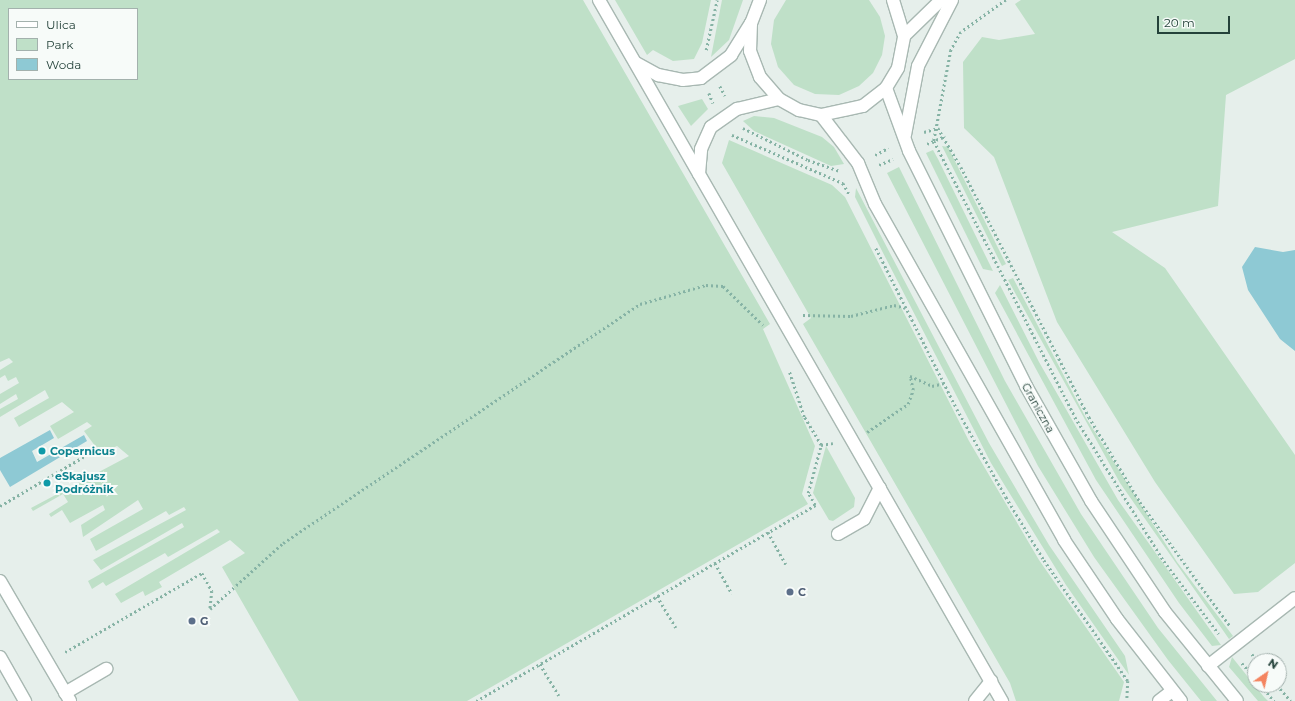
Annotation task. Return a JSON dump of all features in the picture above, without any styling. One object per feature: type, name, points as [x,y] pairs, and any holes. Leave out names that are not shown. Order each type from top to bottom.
[{"type":"main road","points":[[599,0],[1002,701]]},
{"type":"main road","points":[[636,63],[658,75],[683,80],[701,78],[731,55],[751,23],[760,0]]},
{"type":"main road","points":[[751,23],[750,51],[760,77],[779,99],[798,110],[821,115],[863,106],[886,88],[898,68],[904,36],[893,0]]},
{"type":"main road","points":[[904,36],[941,0]]},
{"type":"main road","points":[[904,140],[918,66],[952,0]]},
{"type":"main road","name":"Graniczna","points":[[886,88],[904,140],[1026,386],[1091,501],[1165,612],[1237,701]]},
{"type":"main road","points":[[700,174],[701,149],[711,127],[737,109],[779,99]]},
{"type":"main road","points":[[821,115],[858,163],[875,204],[1064,540],[1117,619],[1181,701]]},
{"type":"main road","points":[[838,534],[864,519],[880,488]]},
{"type":"main road","points":[[0,581],[68,697],[106,669]]},
{"type":"main road","points":[[1208,666],[1295,598]]},
{"type":"main road","points":[[0,657],[25,701]]},
{"type":"main road","points":[[975,701],[991,681]]},
{"type":"main road","points":[[1159,701],[1172,691]]},
{"type":"path","points":[[705,57],[716,0]]},
{"type":"path","points":[[1006,0],[957,38],[945,76],[938,128],[934,141],[1075,417],[1164,561],[1221,636]]},
{"type":"path","points":[[721,87],[726,98]]},
{"type":"path","points":[[738,121],[753,136],[832,170],[844,169]]},
{"type":"path","points":[[938,128],[945,136],[1089,417],[1180,560],[1252,653]]},
{"type":"path","points":[[730,133],[843,184],[851,197]]},
{"type":"path","points":[[920,146],[945,136]]},
{"type":"path","points":[[875,155],[892,146]]},
{"type":"path","points":[[880,165],[897,157]]},
{"type":"path","points":[[875,246],[944,383],[1044,560],[1128,681],[1124,700]]},
{"type":"path","points":[[65,652],[202,574],[212,591],[210,609],[283,544],[640,304],[706,285],[723,286],[765,327]]},
{"type":"path","points":[[803,315],[851,316],[894,305],[906,308]]},
{"type":"path","points":[[821,445],[852,439],[883,424],[908,404],[913,390],[910,376],[932,386],[944,383]]},
{"type":"path","points":[[0,506],[95,450]]},
{"type":"path","points":[[476,701],[815,505]]},
{"type":"path","points":[[768,532],[786,564]]},
{"type":"path","points":[[715,563],[732,594]]},
{"type":"path","points":[[657,596],[676,628]]},
{"type":"path","points":[[1239,659],[1247,668]]},
{"type":"path","points":[[540,664],[559,696]]},
{"type":"path","points":[[1268,693],[1274,701]]},
{"type":"path","points":[[1284,693],[1291,701]]},
{"type":"green space","points":[[0,0],[583,0],[770,324],[763,329],[815,446],[802,494],[808,504],[467,701],[299,701],[222,567],[245,553],[230,540],[159,582],[162,587],[145,596],[143,591],[121,603],[115,594],[220,532],[217,529],[168,557],[165,553],[106,586],[103,582],[92,589],[88,581],[184,527],[182,523],[101,570],[93,560],[186,510],[184,507],[169,515],[166,511],[96,551],[90,539],[143,509],[138,500],[83,537],[81,525],[105,510],[103,505],[70,523],[62,510],[51,517],[49,514],[68,502],[63,494],[33,511],[31,508],[129,456],[117,446],[101,454],[84,431],[92,426],[87,422],[58,439],[50,426],[74,412],[62,402],[19,427],[14,418],[49,398],[45,390],[0,417],[0,409],[18,399],[16,394],[0,404],[0,394],[19,383],[16,377],[8,381],[5,375],[0,378],[0,370],[13,362],[9,358],[0,362]]},
{"type":"green space","points":[[615,0],[711,0],[702,43],[694,59],[673,61],[653,50],[647,55]]},
{"type":"green space","points":[[722,0],[743,0],[729,40],[711,57]]},
{"type":"green space","points":[[786,0],[869,0],[880,17],[885,36],[882,55],[873,73],[859,86],[839,95],[815,94],[794,85],[778,67],[771,44],[774,20]]},
{"type":"green space","points":[[1021,0],[1295,0],[1295,59],[1226,95],[1218,206],[1112,232],[1165,268],[1295,455],[1295,563],[1258,592],[1234,594],[1155,482],[1057,322],[994,157],[964,128],[963,62],[982,37],[999,40],[1035,34],[1015,4]]},
{"type":"green space","points":[[702,99],[708,109],[691,126],[678,106]]},
{"type":"green space","points":[[754,116],[774,118],[822,137],[834,147],[844,164],[831,166],[754,131],[743,121]]},
{"type":"green space","points":[[729,140],[832,185],[845,197],[969,441],[1039,560],[1124,682],[1119,701],[1016,701],[1010,683],[803,324],[811,318],[722,163]]},
{"type":"green space","points":[[942,146],[948,147],[1006,264],[1002,266]]},
{"type":"green space","points":[[933,150],[993,271],[983,269],[926,153]]},
{"type":"green space","points":[[899,167],[1005,381],[1081,514],[1158,628],[1217,701],[1201,701],[1168,660],[1094,557],[1038,466],[887,173]]},
{"type":"green space","points":[[856,188],[989,443],[1049,545],[1125,656],[1129,675],[1066,585],[991,463],[855,197]]},
{"type":"green space","points":[[1013,278],[1086,418],[1177,562],[1233,636],[1229,639],[1120,483],[1008,280]]},
{"type":"green space","points":[[1000,285],[1039,362],[1118,500],[1221,645],[1212,646],[1179,603],[1096,480],[995,293]]},
{"type":"green space","points":[[826,446],[855,498],[854,507],[833,521],[829,520],[813,493]]},
{"type":"green space","points":[[1232,657],[1247,676],[1247,688],[1229,667]]},
{"type":"green space","points":[[1251,693],[1261,693],[1268,701],[1258,701]]},
{"type":"water","points":[[1255,247],[1283,252],[1295,250],[1295,351],[1280,339],[1248,290],[1242,267]]},
{"type":"water","points":[[50,430],[54,438],[32,451],[37,462],[84,435],[87,441],[10,487],[0,470],[0,458]]},
{"type":"place","name":"Copernicus","points":[[42,451]]},
{"type":"place","name":"eSkajusz Podróżnik","points":[[47,483]]},
{"type":"place","name":"C","points":[[790,592]]},
{"type":"place","name":"G","points":[[192,621]]}]
